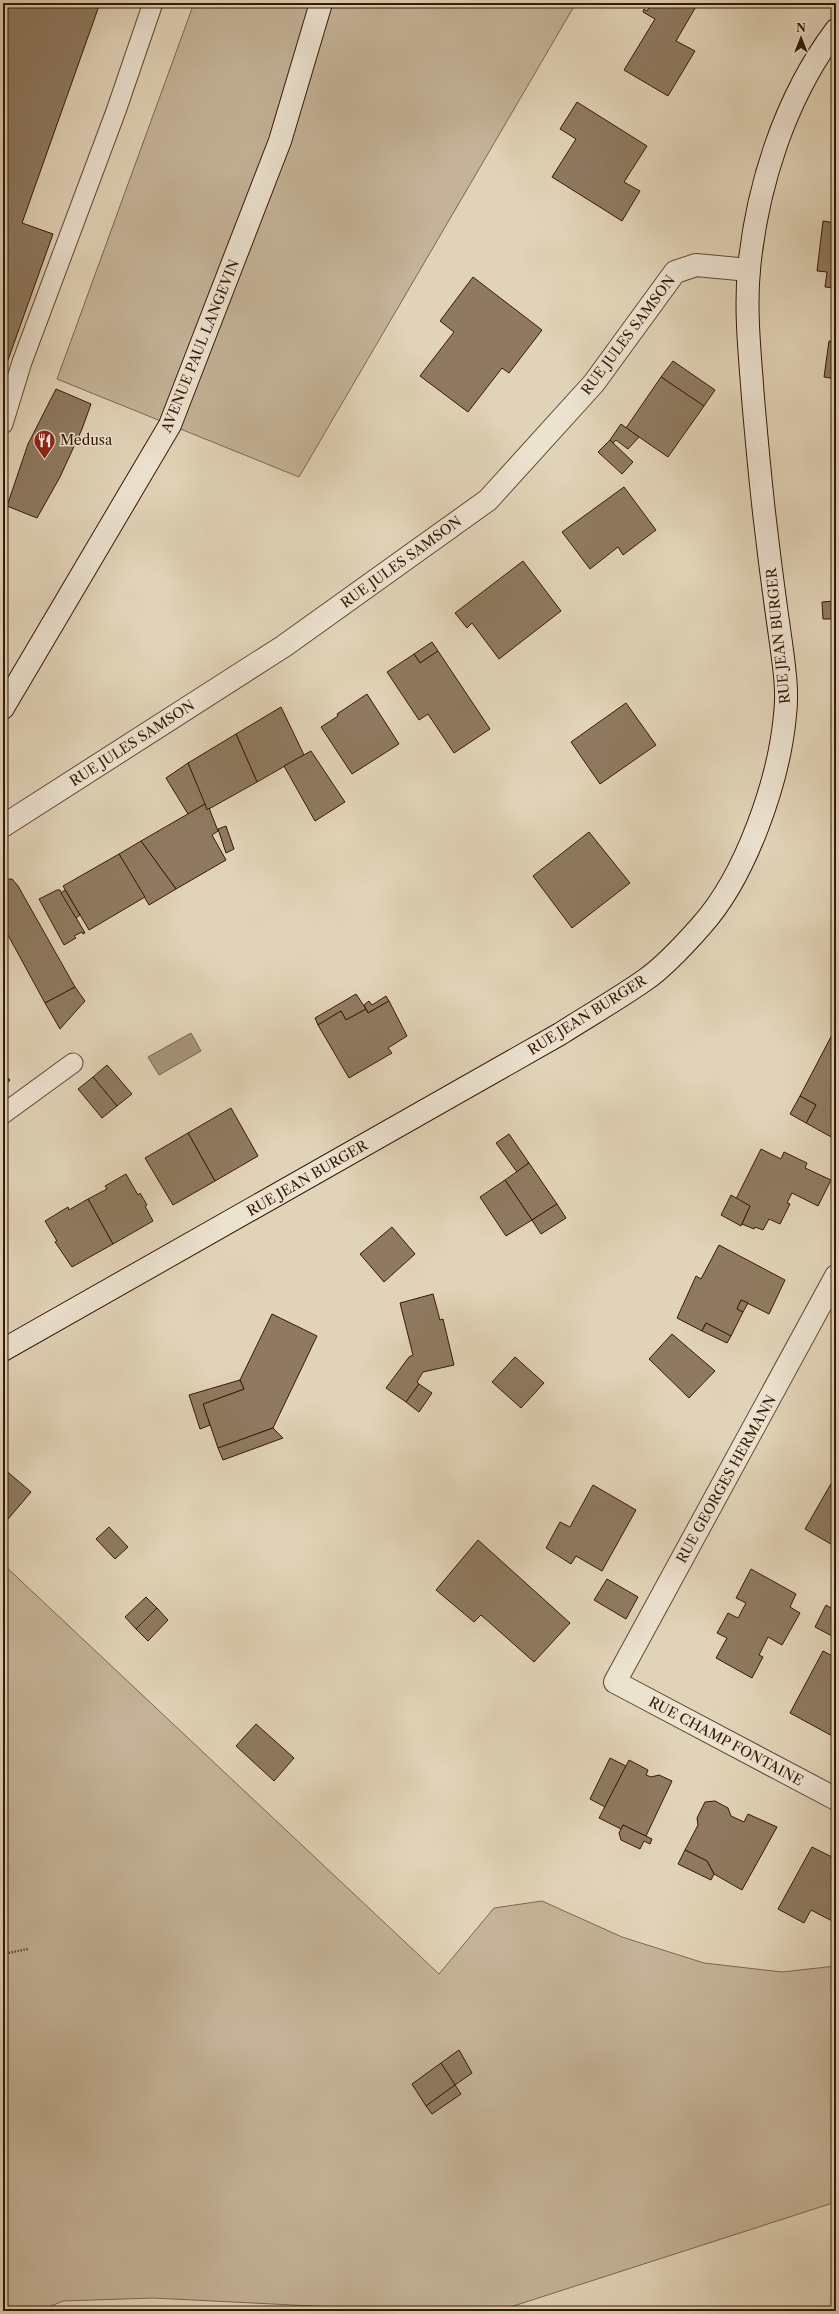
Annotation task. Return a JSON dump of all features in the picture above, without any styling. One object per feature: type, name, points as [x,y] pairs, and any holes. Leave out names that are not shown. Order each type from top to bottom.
[{"type":"main road","name":"AVENUE PAUL LANGEVIN","points":[[3,708],[170,425],[280,141],[321,3]]},
{"type":"main road","name":"RUE JEAN BURGER","points":[[3,1350],[560,1034],[647,979],[703,924],[730,886],[761,821],[779,753],[786,714],[784,673],[766,535],[748,335],[749,270],[757,220],[770,163],[785,119],[807,77],[836,30]]},
{"type":"main road","name":"RUE JULES SAMSON","points":[[3,826],[284,646],[488,500],[594,383],[675,272],[696,265],[749,270]]},
{"type":"main road","name":"RUE GEORGES HERMANN","points":[[615,1682],[836,1276]]},
{"type":"main road","name":"RUE CHAMP FONTAINE","points":[[615,1682],[836,1799]]},
{"type":"lane","points":[[3,424],[22,362],[116,111],[153,3]]},
{"type":"lane","points":[[3,1114],[73,1063]]},
{"type":"path","points":[[3,1954],[28,1950]]},
{"type":"shaded area","points":[[194,3],[576,3],[299,477],[57,379]]},
{"type":"shaded area","points":[[191,1033],[201,1051],[159,1075],[148,1057]]},
{"type":"shaded area","points":[[3,1564],[439,1974],[494,1908],[542,1901],[622,1937],[704,1963],[782,1972],[836,1966],[836,2202],[498,2311],[412,2311],[153,2298],[63,2301],[39,2311],[3,2311]]},
{"type":"building","points":[[3,3],[100,3],[22,223],[53,234],[3,374]]},
{"type":"building","points":[[652,3],[698,3],[676,41],[695,51],[668,96],[624,70],[655,19],[643,12],[644,9],[647,11]]},
{"type":"building","points":[[577,102],[647,146],[624,182],[640,191],[622,221],[552,177],[576,139],[560,129]]},
{"type":"building","points":[[823,221],[836,223],[836,288],[825,287],[827,272],[817,271]]},
{"type":"building","points":[[473,277],[542,330],[509,373],[502,368],[468,412],[420,376],[454,332],[440,321]]},
{"type":"building","points":[[829,341],[836,342],[836,379],[824,377]]},
{"type":"building","points":[[673,361],[715,390],[704,406],[661,377]]},
{"type":"building","points":[[661,377],[704,406],[668,457],[626,428]]},
{"type":"building","name":"Medusa","points":[[56,389],[91,404],[82,429],[60,477],[37,518],[7,506],[28,444]]},
{"type":"building","points":[[621,424],[639,437],[628,449],[616,440],[613,443],[610,440]]},
{"type":"building","points":[[610,440],[633,462],[622,474],[598,452]]},
{"type":"building","points":[[624,487],[656,530],[623,555],[618,547],[590,569],[562,532]]},
{"type":"building","points":[[523,561],[561,611],[499,659],[472,623],[467,628],[455,613]]},
{"type":"building","points":[[834,601],[834,619],[823,619],[822,602]]},
{"type":"building","points":[[432,642],[438,651],[420,663],[414,654]]},
{"type":"building","points":[[438,651],[490,729],[454,753],[428,714],[419,720],[387,672],[414,654],[420,663]]},
{"type":"building","points":[[367,694],[399,744],[352,774],[321,727],[338,716],[337,714]]},
{"type":"building","points":[[626,703],[656,745],[600,784],[571,742]]},
{"type":"building","points":[[281,707],[304,755],[257,782],[236,734]]},
{"type":"building","points":[[236,734],[257,782],[207,810],[188,763]]},
{"type":"building","points":[[311,751],[345,802],[315,821],[284,766]]},
{"type":"building","points":[[188,763],[205,804],[188,814],[166,778]]},
{"type":"building","points":[[205,804],[207,810],[209,808],[218,831],[212,835],[226,860],[176,889],[141,841]]},
{"type":"building","points":[[226,826],[234,849],[226,853],[218,829]]},
{"type":"building","points":[[589,832],[630,883],[572,928],[533,876]]},
{"type":"building","points":[[141,841],[176,889],[149,905],[119,854]]},
{"type":"building","points":[[119,854],[145,897],[89,930],[63,886]]},
{"type":"building","points":[[9,879],[12,879],[18,886],[75,987],[45,1003],[3,926],[3,883]]},
{"type":"building","points":[[60,890],[85,933],[83,934],[82,932],[74,936],[76,938],[64,945],[39,899]]},
{"type":"building","points":[[65,890],[80,915],[76,918],[61,893]]},
{"type":"building","points":[[75,987],[85,1001],[60,1029],[45,1003]]},
{"type":"building","points":[[356,994],[366,1009],[346,1020],[341,1011],[318,1025],[315,1018]]},
{"type":"building","points":[[386,996],[389,1001],[368,1013],[364,1005],[369,1001],[372,1005]]},
{"type":"building","points":[[389,1001],[407,1036],[388,1048],[392,1053],[349,1078],[318,1025],[341,1011],[346,1020],[366,1009],[368,1013]]},
{"type":"building","points":[[834,1031],[836,1032],[836,1133],[833,1138],[806,1123],[816,1105],[800,1096]]},
{"type":"building","points":[[107,1065],[132,1094],[117,1106],[93,1077]]},
{"type":"building","points":[[3,1073],[10,1080],[3,1088]]},
{"type":"building","points":[[93,1077],[117,1106],[102,1118],[78,1089]]},
{"type":"building","points":[[800,1096],[816,1105],[806,1123],[790,1114]]},
{"type":"building","points":[[231,1108],[258,1156],[215,1181],[188,1133]]},
{"type":"building","points":[[188,1133],[215,1181],[173,1205],[145,1158]]},
{"type":"building","points":[[509,1134],[529,1163],[517,1172],[496,1143]]},
{"type":"building","points":[[761,1149],[781,1159],[784,1152],[807,1163],[805,1168],[831,1180],[818,1206],[792,1193],[787,1203],[790,1204],[780,1224],[769,1219],[763,1230],[755,1227],[754,1229],[742,1224],[750,1206],[736,1199]]},
{"type":"building","points":[[529,1163],[557,1204],[532,1220],[505,1180]]},
{"type":"building","points":[[126,1174],[138,1195],[140,1193],[147,1205],[145,1206],[153,1221],[113,1244],[88,1199],[107,1189],[105,1186]]},
{"type":"building","points":[[505,1180],[532,1220],[506,1236],[480,1197]]},
{"type":"building","points":[[731,1195],[750,1206],[741,1226],[721,1215]]},
{"type":"building","points":[[88,1199],[113,1244],[72,1267],[55,1242],[57,1241],[45,1221],[68,1207],[69,1210]]},
{"type":"building","points":[[557,1204],[566,1218],[541,1234],[532,1220]]},
{"type":"building","points":[[392,1227],[415,1254],[384,1282],[360,1254]]},
{"type":"building","points":[[719,1245],[785,1280],[769,1314],[741,1300],[737,1309],[743,1312],[731,1336],[706,1323],[702,1331],[677,1318],[696,1276],[701,1279]]},
{"type":"building","points":[[433,1294],[440,1320],[443,1319],[454,1365],[423,1372],[417,1382],[419,1384],[406,1402],[386,1388],[409,1357],[413,1355],[400,1303]]},
{"type":"building","points":[[741,1300],[748,1303],[743,1312],[737,1309]]},
{"type":"building","points":[[272,1314],[317,1336],[273,1428],[218,1448],[203,1404],[244,1389],[240,1380]]},
{"type":"building","points":[[706,1323],[731,1336],[727,1343],[702,1331]]},
{"type":"building","points":[[672,1334],[715,1371],[689,1398],[649,1359]]},
{"type":"building","points":[[515,1357],[544,1383],[521,1408],[492,1382]]},
{"type":"building","points":[[240,1380],[244,1389],[203,1404],[210,1425],[200,1429],[189,1395]]},
{"type":"building","points":[[419,1384],[432,1393],[419,1412],[406,1402]]},
{"type":"building","points":[[273,1428],[283,1438],[223,1460],[218,1448]]},
{"type":"building","points":[[3,1468],[31,1492],[3,1525]]},
{"type":"building","points":[[836,1475],[836,1547],[805,1529]]},
{"type":"building","points":[[593,1485],[636,1510],[602,1571],[576,1556],[571,1564],[546,1548],[560,1522],[570,1527]]},
{"type":"building","points":[[109,1527],[128,1547],[115,1559],[96,1539]]},
{"type":"building","points":[[478,1540],[570,1623],[534,1662],[481,1615],[474,1622],[436,1590]]},
{"type":"building","points":[[751,1569],[796,1594],[790,1607],[800,1613],[782,1645],[768,1637],[759,1655],[763,1657],[752,1678],[716,1658],[727,1638],[717,1633],[728,1613],[738,1618],[746,1603],[736,1598]]},
{"type":"building","points":[[607,1579],[638,1597],[626,1619],[594,1600]]},
{"type":"building","points":[[146,1597],[157,1608],[136,1629],[125,1617]]},
{"type":"building","points":[[826,1605],[836,1611],[836,1628],[832,1636],[815,1627]]},
{"type":"building","points":[[157,1608],[168,1620],[148,1641],[136,1629]]},
{"type":"building","points":[[823,1651],[836,1658],[836,1738],[790,1713]]},
{"type":"building","points":[[256,1724],[294,1758],[274,1781],[236,1746]]},
{"type":"building","points":[[610,1758],[626,1766],[605,1807],[590,1799]]},
{"type":"building","points":[[629,1760],[648,1770],[646,1775],[651,1777],[659,1775],[672,1781],[646,1836],[623,1825],[621,1829],[599,1818]]},
{"type":"building","points":[[715,1801],[728,1808],[731,1816],[744,1822],[748,1814],[777,1827],[742,1890],[714,1874],[707,1861],[685,1850],[698,1825],[697,1818],[705,1802]]},
{"type":"building","points":[[623,1825],[652,1839],[650,1844],[644,1841],[640,1849],[621,1840],[619,1833]]},
{"type":"building","points":[[812,1847],[836,1859],[832,1867],[836,1869],[836,1923],[811,1910],[804,1923],[778,1909]]},
{"type":"building","points":[[685,1850],[707,1861],[714,1874],[711,1880],[678,1864]]},
{"type":"building","points":[[459,2050],[472,2073],[455,2085],[441,2063]]},
{"type":"building","points":[[441,2063],[455,2085],[426,2106],[412,2084]]},
{"type":"building","points":[[455,2085],[461,2094],[432,2114],[426,2106]]},
{"type":"place","name":"Medusa","points":[[45,460]]}]
